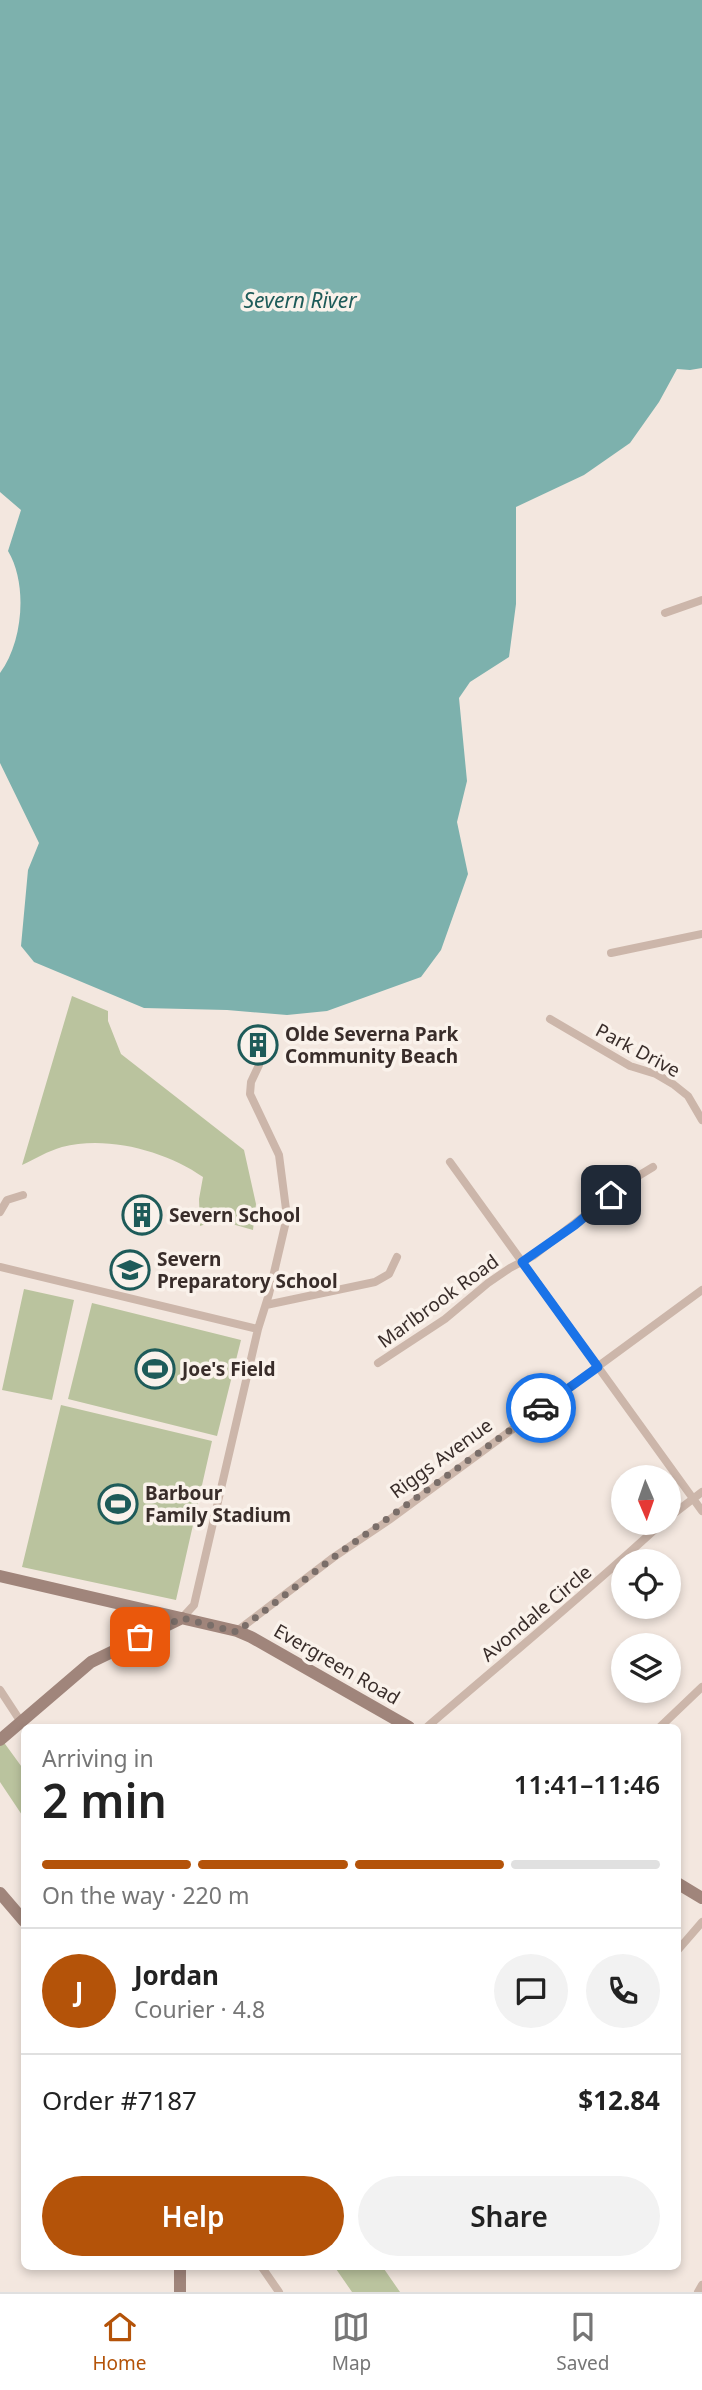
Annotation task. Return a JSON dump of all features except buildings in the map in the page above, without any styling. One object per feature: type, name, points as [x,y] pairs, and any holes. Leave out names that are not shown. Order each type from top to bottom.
[{"type":"street","points":[[665,613],[699,601]]},
{"type":"street","points":[[611,953],[702,934]]},
{"type":"street","name":"Park Drive","points":[[550,1019],[630,1066],[656,1074],[673,1084],[688,1096],[702,1120]]},
{"type":"street","points":[[0,1740],[91,1662],[182,1618],[194,1605],[287,1217],[279,1155],[250,1094],[251,1082],[259,1065]]},
{"type":"street","points":[[450,1162],[702,1511]]},
{"type":"street","name":"Marlbrook Road","points":[[379,1363],[441,1322],[488,1283],[575,1225],[625,1184],[653,1167]]},
{"type":"street","points":[[0,1212],[7,1200],[23,1195]]},
{"type":"street","points":[[266,1305],[375,1282],[389,1274],[397,1257]]},
{"type":"street","points":[[0,1267],[258,1329]]},
{"type":"street","name":"Riggs Avenue","points":[[237,1632],[334,1557],[398,1514],[702,1290]]},
{"type":"street","points":[[681,1508],[702,1492]]},
{"type":"street","name":"Avondale Circle","points":[[430,1724],[606,1575],[649,1535]]},
{"type":"street","name":"Evergreen Road","points":[[0,1576],[182,1618],[251,1637],[404,1724]]},
{"type":"street","points":[[663,1724],[702,1687]]},
{"type":"street","points":[[0,1690],[21,1721]]},
{"type":"street","points":[[681,1885],[702,1898]]},
{"type":"street","points":[[0,1893],[21,1918]]},
{"type":"street","points":[[681,1946],[702,1922]]},
{"type":"street","points":[[180,2270],[180,2292]]},
{"type":"street","points":[[264,2270],[279,2292]]},
{"type":"street","points":[[698,2292],[702,2285]]},
{"type":"green space","points":[[72,996],[108,1011],[108,1021],[121,1054],[244,1150],[256,1204],[253,1230],[218,1220],[200,1226],[199,1199],[203,1177],[154,1153],[117,1144],[79,1144],[62,1147],[22,1165]]},
{"type":"green space","points":[[24,1289],[74,1300],[52,1400],[2,1390]]},
{"type":"green space","name":"Joe's Field","points":[[92,1303],[241,1340],[217,1436],[68,1399]]},
{"type":"green space","name":"Barbour Family Stadium","points":[[61,1405],[212,1441],[176,1600],[22,1567]]},
{"type":"green space","points":[[0,1737],[21,1766],[21,1814],[0,1782]]},
{"type":"green space","points":[[337,2270],[385,2270],[400,2292],[352,2292]]},
{"type":"water","name":"Severn River","points":[[0,0],[702,0],[702,368],[677,369],[659,402],[630,443],[584,475],[516,507],[516,604],[509,657],[470,682],[459,698],[467,781],[457,822],[468,874],[441,950],[421,977],[327,1011],[287,1015],[144,1008],[34,962],[21,946],[28,870],[39,843],[0,763],[0,673],[14,646],[20,613],[18,580],[8,551],[21,510],[0,492]]},
{"type":"way so far","points":[[140,1637],[182,1618],[237,1632],[334,1557],[389,1520],[541,1408]]},
{"type":"place","name":"Olde Severna Park Community Beach","points":[[258,1045]]},
{"type":"place","name":"Severn School","points":[[142,1215]]},
{"type":"place","name":"Severn Preparatory School","points":[[130,1270]]},
{"type":"place","name":"Joe's Field","points":[[155,1369]]},
{"type":"place","name":"Barbour Family Stadium","points":[[118,1504]]},
{"type":"route","points":[[541,1408],[598,1367],[522,1262],[575,1225],[611,1195]]}]
